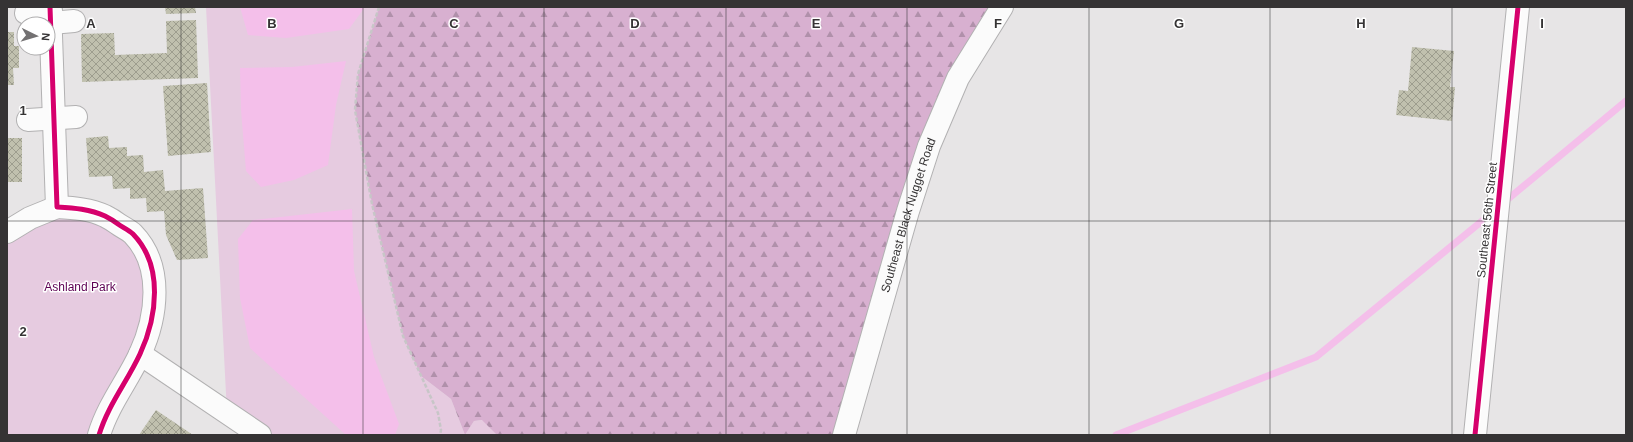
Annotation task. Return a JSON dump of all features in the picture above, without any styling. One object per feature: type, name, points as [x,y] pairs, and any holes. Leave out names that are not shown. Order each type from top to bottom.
[{"type":"street","name":"Southeast Black Nugget Road","points":[[844,435],[908,211],[929,146],[958,78],[1002,7]]},
{"type":"street","name":"Southeast 56th Street","points":[[1475,435],[1518,7]]},
{"type":"street","points":[[26,13],[51,14],[74,21]]},
{"type":"street","points":[[51,14],[57,206]]},
{"type":"street","points":[[28,120],[76,117]]},
{"type":"street","points":[[7,232],[30,218],[57,206],[86,209],[106,216],[132,233],[145,251],[154,273],[154,298],[151,322],[140,354],[109,408],[99,435]]},
{"type":"street","points":[[140,354],[260,435]]},
{"type":"path","points":[[379,7],[358,74],[355,110],[372,204],[403,336],[438,412],[441,430],[440,435]]},
{"type":"green space","points":[[206,7],[379,7],[358,74],[355,110],[372,204],[403,336],[421,376],[451,399],[465,435],[260,435],[227,413]]},
{"type":"green space","points":[[379,7],[1003,7],[958,78],[844,435],[497,435],[482,420],[474,421],[465,435],[451,399],[421,376],[403,336],[372,204],[355,110],[358,74]]},
{"type":"green space","name":"Ashland Park","points":[[57,207],[133,233],[154,298],[99,435],[7,435],[7,232]]},
{"type":"green space","points":[[483,420],[497,435],[465,435],[474,421]]},
{"type":"shaded area","points":[[240,7],[365,7],[349,29],[286,38],[248,35]]},
{"type":"shaded area","points":[[346,61],[336,105],[328,165],[294,180],[261,187],[246,171],[241,110],[240,68],[292,67]]},
{"type":"shaded area","points":[[352,209],[354,271],[374,357],[399,424],[395,435],[346,435],[250,348],[240,298],[238,239],[253,220]]},
{"type":"building","points":[[165,7],[195,7],[196,13],[166,14]]},
{"type":"building","points":[[196,20],[198,78],[82,82],[81,34],[114,33],[115,55],[167,53],[166,21]]},
{"type":"building","points":[[7,32],[14,32],[14,46],[16,46],[16,56],[19,56],[19,68],[13,68],[14,85],[7,85]]},
{"type":"building","points":[[1412,47],[1454,51],[1450,87],[1455,87],[1452,121],[1396,115],[1399,90],[1408,91]]},
{"type":"building","points":[[207,83],[211,152],[168,156],[163,86]]},
{"type":"building","points":[[108,136],[109,148],[127,147],[127,156],[143,155],[144,172],[163,170],[165,191],[203,188],[208,258],[177,260],[166,235],[164,211],[147,212],[146,198],[130,199],[130,188],[113,189],[112,176],[89,177],[86,138]]},
{"type":"building","points":[[7,138],[22,138],[22,182],[7,182]]},
{"type":"building","points":[[156,410],[193,435],[139,435]]},
{"type":"waterway","points":[[1502,204],[1626,101]]},
{"type":"waterway","points":[[1116,435],[1316,357],[1493,212]]},
{"type":"cycle path","points":[[50,7],[57,207],[82,209],[94,212],[105,216],[130,231],[143,247],[150,261],[153,276],[153,308],[146,340],[135,364],[107,414],[99,435]]},
{"type":"cycle path","points":[[1475,435],[1518,7]]}]
